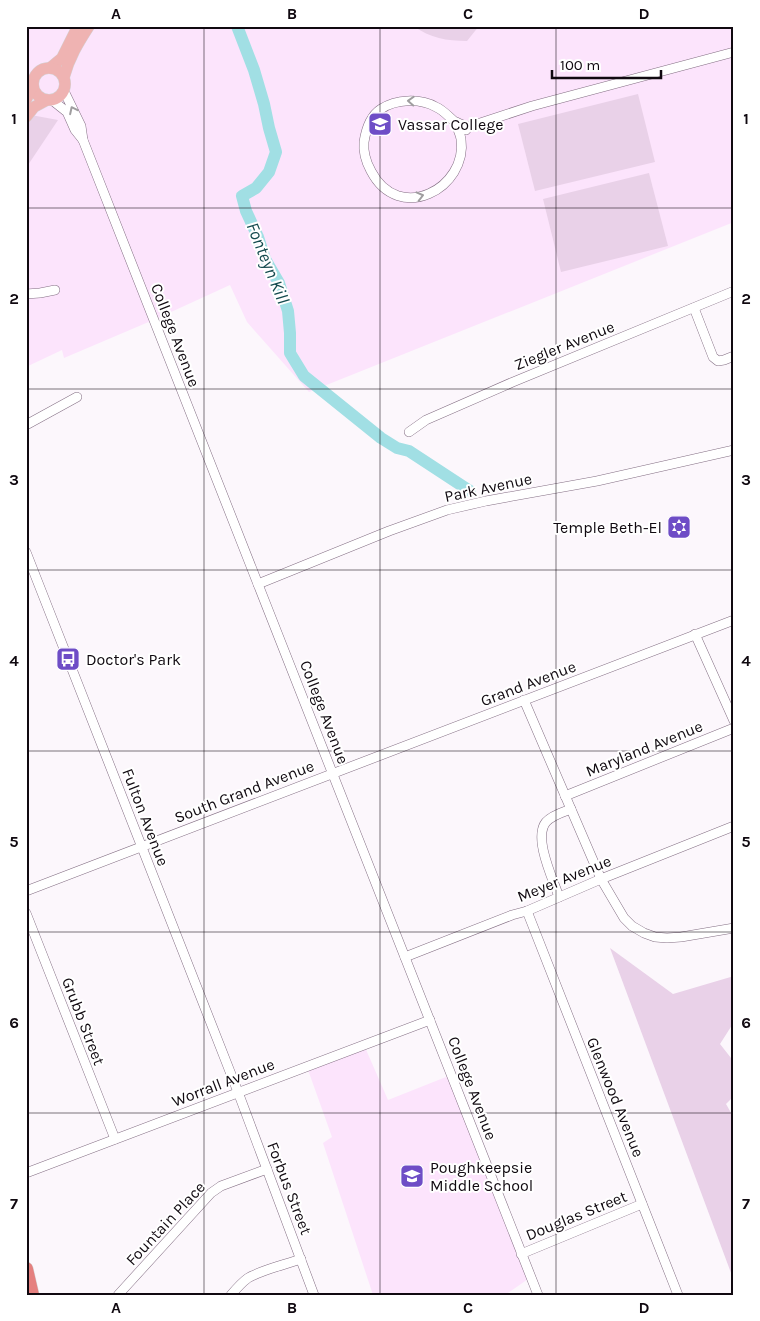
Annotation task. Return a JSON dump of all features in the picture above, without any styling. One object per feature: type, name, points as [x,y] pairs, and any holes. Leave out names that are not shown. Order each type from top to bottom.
[{"type":"highway","points":[[26,1269],[32,1295]]},
{"type":"main road","points":[[26,100],[35,76],[46,68],[56,65],[62,58],[78,26]]},
{"type":"main road","points":[[26,117],[34,107],[56,98],[64,91],[64,77],[68,63],[89,26]]},
{"type":"main road","points":[[50,68],[60,72],[64,77]]},
{"type":"main road","points":[[33,85],[38,95],[49,100]]},
{"type":"street","points":[[454,121],[461,139],[458,164],[452,176],[438,188],[422,197],[414,199],[402,198],[392,194],[379,184],[367,165],[364,156],[364,146],[368,125],[375,113],[388,104],[398,101],[426,103],[435,106],[454,121],[468,127],[532,106],[734,52]]},
{"type":"street","name":"College Avenue","points":[[64,91],[81,126],[83,140],[538,1295]]},
{"type":"street","name":"College Avenue","points":[[49,100],[67,112],[75,130],[83,140]]},
{"type":"street","points":[[461,139],[468,127]]},
{"type":"street","points":[[26,294],[55,290]]},
{"type":"street","name":"Ziegler Avenue","points":[[408,432],[426,420],[513,382],[734,291]]},
{"type":"street","points":[[694,308],[713,357],[718,361],[734,356]]},
{"type":"street","points":[[26,424],[77,396]]},
{"type":"street","name":"Park Avenue","points":[[258,584],[389,531],[447,510],[597,481],[734,450]]},
{"type":"street","name":"Fulton Avenue","points":[[26,552],[238,1092]]},
{"type":"street","name":"Grand Avenue","points":[[333,774],[734,620]]},
{"type":"street","points":[[696,634],[734,721]]},
{"type":"street","points":[[524,700],[601,879],[624,918],[632,926],[655,937],[681,937],[734,928]]},
{"type":"street","name":"Maryland Avenue","points":[[565,796],[734,728]]},
{"type":"street","name":"South Grand Avenue","points":[[26,891],[333,774]]},
{"type":"street","points":[[559,897],[542,845],[542,833],[547,821],[570,809]]},
{"type":"street","name":"Meyer Avenue","points":[[405,958],[512,914],[527,911],[734,826]]},
{"type":"street","name":"Glenwood Avenue","points":[[527,911],[678,1295]]},
{"type":"street","name":"Grubb Street","points":[[26,913],[115,1139]]},
{"type":"street","name":"Worrall Avenue","points":[[26,1173],[430,1020]]},
{"type":"street","name":"Forbus Street","points":[[238,1092],[314,1295]]},
{"type":"street","name":"Fountain Place","points":[[118,1295],[212,1193],[221,1186],[267,1169]]},
{"type":"street","name":"Douglas Street","points":[[522,1254],[642,1204]]},
{"type":"street","points":[[231,1295],[248,1279],[300,1259]]},
{"type":"shaded area","name":"Vassar College","points":[[26,26],[734,26],[734,222],[309,392],[247,322],[230,285],[64,358],[62,350],[26,367]]},
{"type":"shaded area","points":[[413,26],[479,26],[467,41],[439,38]]},
{"type":"shaded area","points":[[638,94],[655,162],[535,191],[518,124]]},
{"type":"shaded area","points":[[31,115],[58,120],[26,168],[26,121]]},
{"type":"shaded area","points":[[649,173],[668,246],[561,272],[543,199]]},
{"type":"shaded area","points":[[610,948],[673,994],[734,976],[734,1022],[720,1044],[731,1058],[734,1058],[734,1096],[726,1104],[734,1118],[734,1281]]},
{"type":"shaded area","name":"Poughkeepsie Middle School","points":[[364,1045],[388,1100],[451,1075],[531,1277],[505,1295],[373,1295],[323,1143],[332,1137],[307,1067]]},
{"type":"waterway","name":"Fonteyn Kill","points":[[237,26],[254,70],[276,152],[269,172],[256,188],[242,196],[265,259],[279,283],[288,311],[290,353],[304,376],[381,438],[397,448],[409,451],[470,491]]},
{"type":"place","name":"Vassar College","points":[[380,124]]},
{"type":"place","name":"Temple Beth-El","points":[[679,527]]},
{"type":"place","name":"Doctor's Park","points":[[68,659]]},
{"type":"place","name":"Poughkeepsie Middle School","points":[[412,1176]]}]
